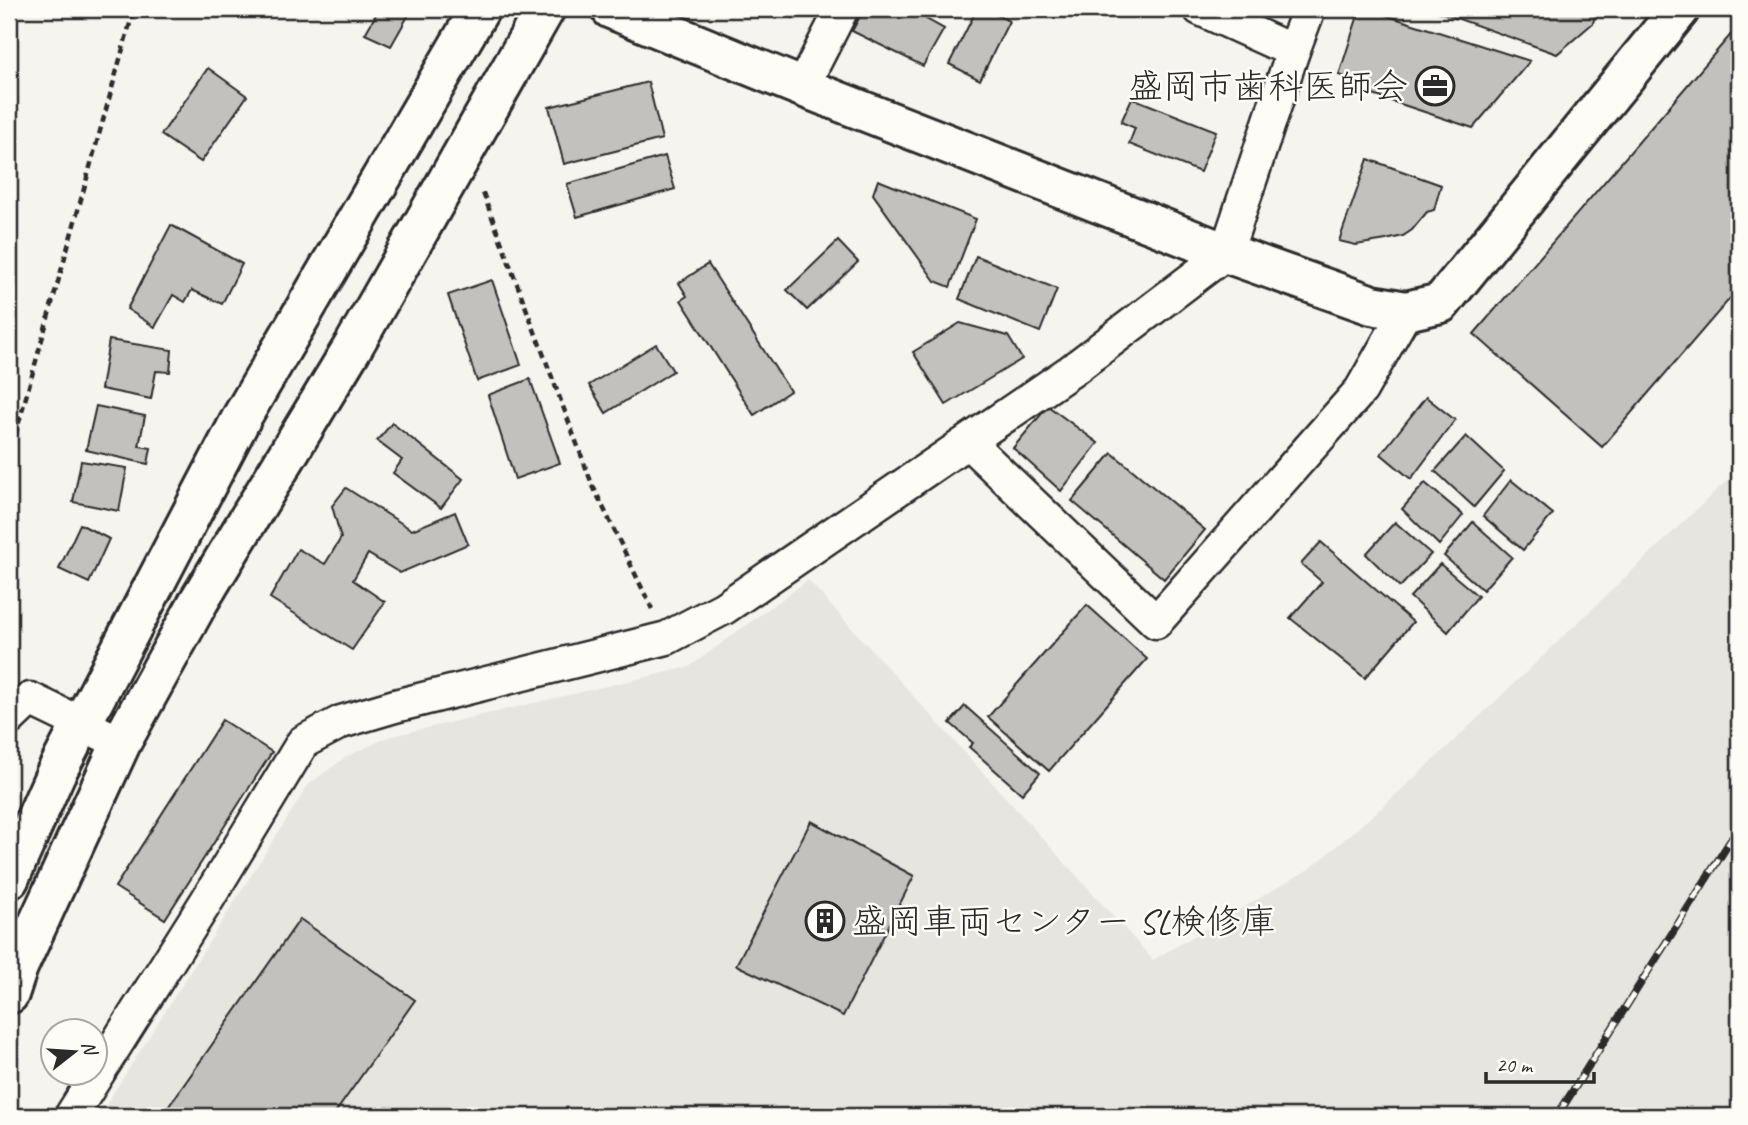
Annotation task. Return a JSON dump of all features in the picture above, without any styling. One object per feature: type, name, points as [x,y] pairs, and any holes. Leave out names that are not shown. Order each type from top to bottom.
[{"type":"street","points":[[9,879],[55,775],[243,415],[480,9]]},
{"type":"street","points":[[9,994],[18,967],[121,743],[199,601],[354,345],[545,9]]},
{"type":"street","points":[[611,9],[1226,253],[1372,305],[1406,311],[1441,303],[1680,9]]},
{"type":"street","points":[[802,87],[842,9]]},
{"type":"street","points":[[1200,9],[1293,51]]},
{"type":"street","points":[[71,1116],[303,742],[341,722],[395,706],[667,638],[724,608],[1070,371],[1226,253],[1309,9]]},
{"type":"street","points":[[968,442],[1156,622],[1361,390],[1406,311]]},
{"type":"street","points":[[9,719],[30,699],[121,743]]},
{"type":"path","points":[[9,458],[134,9]]},
{"type":"path","points":[[481,188],[592,484],[667,638]]},
{"type":"shaded area","points":[[1739,469],[1739,1116],[99,1116],[309,784],[346,757],[388,737],[689,667],[808,580],[1153,960],[1311,868],[1438,756]]},
{"type":"building","points":[[379,9],[412,9],[391,46],[365,34]]},
{"type":"building","points":[[774,9],[800,9],[796,19]]},
{"type":"building","points":[[864,9],[908,9],[944,29],[923,66],[852,31]]},
{"type":"building","points":[[977,9],[985,9],[1009,21],[980,80],[949,64]]},
{"type":"building","points":[[1360,9],[1530,61],[1473,128],[1346,86],[1348,78],[1339,75]]},
{"type":"building","points":[[1431,9],[1597,9],[1593,23],[1557,54]]},
{"type":"building","points":[[1733,32],[1739,38],[1739,288],[1602,447],[1474,334]]},
{"type":"building","points":[[208,68],[247,96],[201,162],[161,135]]},
{"type":"building","points":[[648,82],[662,139],[564,164],[549,107]]},
{"type":"building","points":[[1132,98],[1216,131],[1200,172],[1129,144],[1135,128],[1121,122]]},
{"type":"building","points":[[665,156],[675,189],[577,217],[567,184]]},
{"type":"building","points":[[1368,159],[1441,185],[1434,210],[1427,212],[1412,230],[1403,236],[1356,245],[1339,241]]},
{"type":"building","points":[[878,180],[976,219],[950,287],[935,281],[873,194]]},
{"type":"building","points":[[171,225],[242,264],[222,304],[192,290],[185,302],[173,295],[155,327],[127,309]]},
{"type":"building","points":[[838,241],[858,262],[807,310],[787,290]]},
{"type":"building","points":[[976,256],[1057,289],[1040,332],[959,299]]},
{"type":"building","points":[[708,264],[790,391],[754,415],[681,300],[687,296],[679,283]]},
{"type":"building","points":[[492,280],[521,365],[477,381],[448,295]]},
{"type":"building","points":[[960,323],[1008,336],[1022,359],[946,405],[913,352]]},
{"type":"building","points":[[109,340],[172,350],[170,372],[156,371],[151,399],[101,389]]},
{"type":"building","points":[[656,344],[673,371],[606,413],[589,385]]},
{"type":"building","points":[[530,379],[560,463],[515,479],[488,395]]},
{"type":"building","points":[[1426,397],[1455,420],[1411,479],[1381,454]]},
{"type":"building","points":[[96,406],[145,416],[139,446],[151,448],[148,464],[86,450]]},
{"type":"building","points":[[1048,406],[1098,443],[1061,491],[1013,448]]},
{"type":"building","points":[[392,423],[463,479],[441,508],[393,473],[402,460],[377,441]]},
{"type":"building","points":[[1466,436],[1504,471],[1474,507],[1435,471]]},
{"type":"building","points":[[1112,453],[1205,530],[1164,579],[1072,501]]},
{"type":"building","points":[[81,461],[127,468],[119,511],[73,502]]},
{"type":"building","points":[[1511,480],[1553,514],[1523,550],[1483,516]]},
{"type":"building","points":[[1425,483],[1463,515],[1439,545],[1402,509]]},
{"type":"building","points":[[346,488],[412,530],[455,512],[468,544],[400,573],[368,554],[353,580],[385,602],[352,650],[270,598],[298,549],[325,564],[341,538],[332,506]]},
{"type":"building","points":[[1395,522],[1431,554],[1400,587],[1366,554]]},
{"type":"building","points":[[1473,522],[1512,557],[1483,590],[1444,556]]},
{"type":"building","points":[[80,524],[109,539],[89,583],[59,569]]},
{"type":"building","points":[[1321,542],[1413,622],[1365,678],[1290,618],[1322,582],[1301,564]]},
{"type":"building","points":[[1440,564],[1478,596],[1448,632],[1410,597]]},
{"type":"building","points":[[1087,605],[1147,659],[1049,771],[988,717]]},
{"type":"building","points":[[965,706],[1040,773],[1022,794],[969,747],[973,743],[950,723]]},
{"type":"building","points":[[222,720],[272,752],[165,919],[115,887]]},
{"type":"building","name":"盛岡車両センター SL検修庫","points":[[811,821],[914,876],[843,1016],[736,965]]},
{"type":"building","points":[[300,919],[415,1000],[333,1116],[162,1116]]},
{"type":"railway","points":[[1557,1116],[1739,827]]},
{"type":"place","name":"盛岡市歯科医師会","points":[[1435,86]]},
{"type":"place","name":"盛岡車両センター SL検修庫","points":[[825,921]]}]
